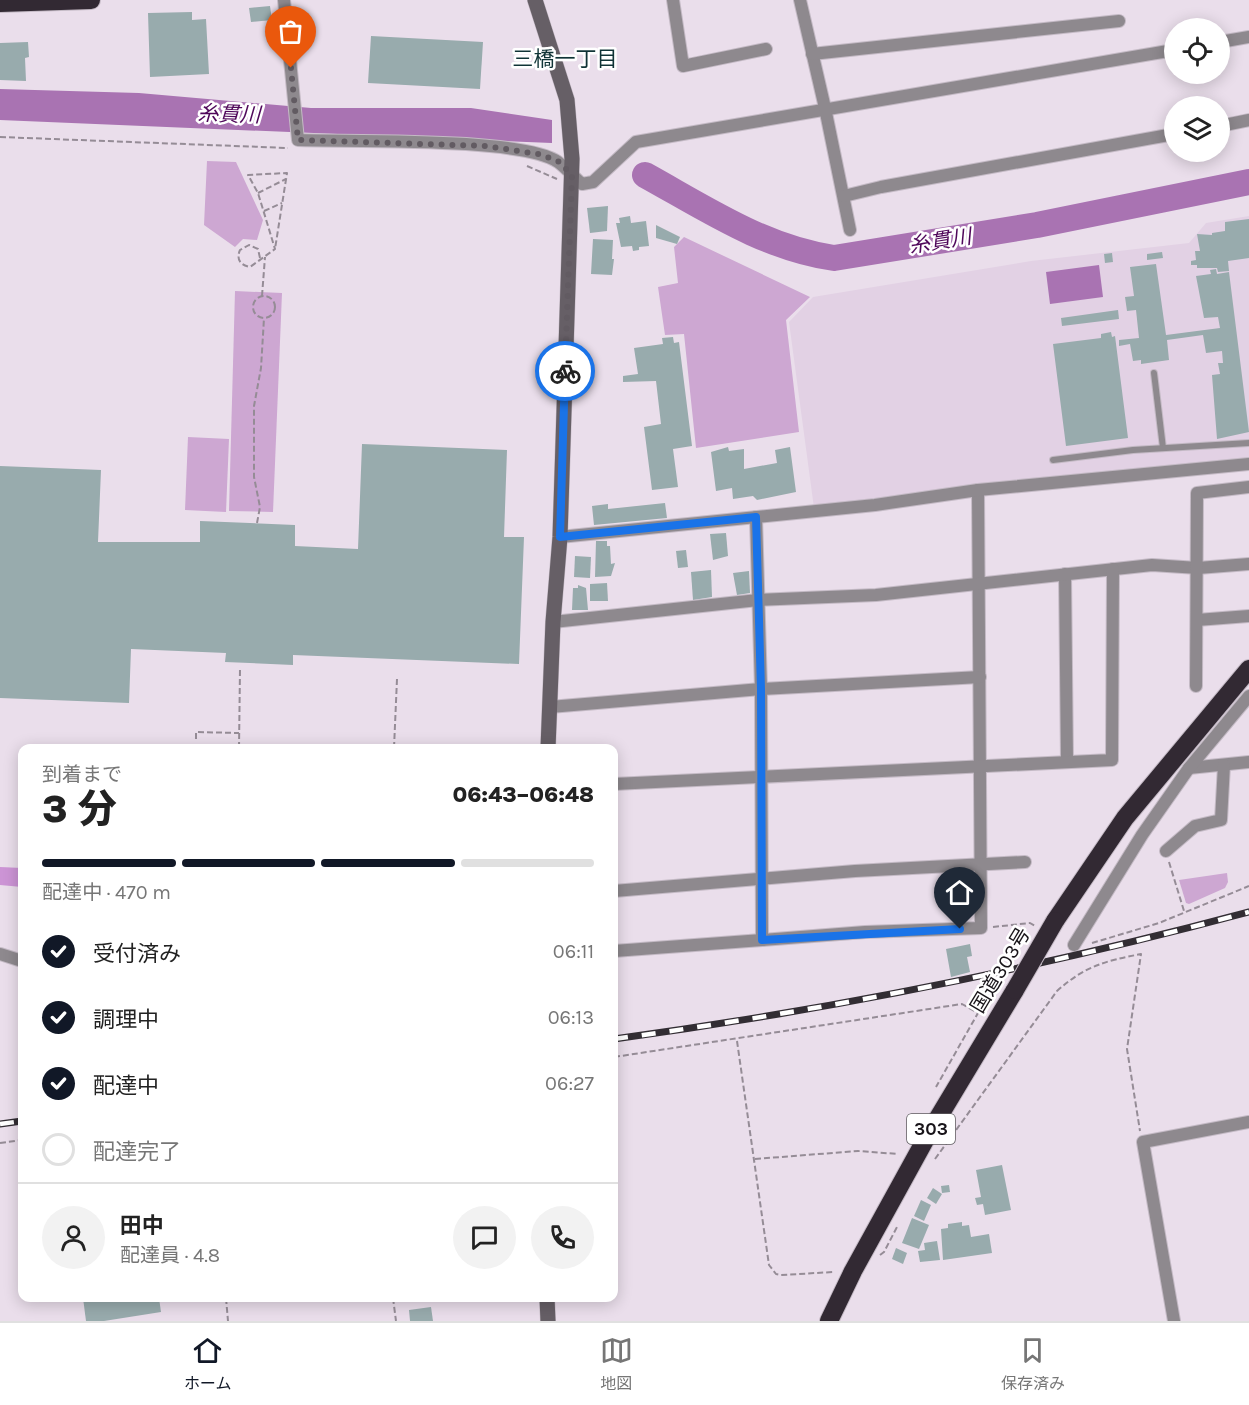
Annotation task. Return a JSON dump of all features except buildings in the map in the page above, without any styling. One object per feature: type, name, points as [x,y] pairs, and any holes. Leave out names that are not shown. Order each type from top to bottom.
[{"type":"highway","points":[[0,3],[91,0]]},
{"type":"highway","name":"国道303号","points":[[829,1321],[853,1271],[929,1133],[1055,921],[1125,818],[1249,669]]},
{"type":"street","points":[[284,0],[298,142],[298,140],[486,146],[538,154],[558,161],[567,179],[582,184],[593,182],[636,142],[1164,52]]},
{"type":"street","points":[[536,0],[569,114],[560,537],[553,622],[549,744]]},
{"type":"street","points":[[673,0],[683,66],[766,49]]},
{"type":"street","points":[[800,0],[850,230]]},
{"type":"street","points":[[812,54],[1119,21]]},
{"type":"street","points":[[1230,40],[1249,37]]},
{"type":"street","points":[[1230,124],[1249,120]]},
{"type":"street","points":[[844,196],[881,187],[1164,136]]},
{"type":"street","points":[[560,537],[875,505],[978,490],[1249,467]]},
{"type":"street","points":[[1196,686],[1197,493],[1249,487]]},
{"type":"street","points":[[618,951],[865,932],[981,928],[978,490]]},
{"type":"street","points":[[756,517],[761,689],[762,940]]},
{"type":"street","points":[[553,622],[758,600],[876,596],[1152,565],[1198,568],[1249,564]]},
{"type":"street","points":[[618,784],[979,764],[1112,760],[1113,569]]},
{"type":"street","points":[[1065,574],[1067,761]]},
{"type":"street","points":[[1197,620],[1249,616]]},
{"type":"street","points":[[550,707],[761,689],[980,677]]},
{"type":"street","points":[[1074,945],[1142,835],[1189,768],[1249,696]]},
{"type":"street","points":[[1189,768],[1249,762]]},
{"type":"street","points":[[1166,851],[1195,826],[1221,820],[1224,765]]},
{"type":"street","points":[[618,891],[981,863],[1025,862]]},
{"type":"street","points":[[0,954],[18,960]]},
{"type":"street","points":[[1174,1321],[1143,1142],[1249,1122]]},
{"type":"street","points":[[547,1302],[548,1321]]},
{"type":"lane","points":[[1154,373],[1163,448]]},
{"type":"lane","points":[[1053,460],[1163,448],[1249,443]]},
{"type":"path","points":[[0,138],[278,149],[298,142]]},
{"type":"path","points":[[518,164],[567,179]]},
{"type":"path","points":[[260,258],[260,253],[254,246],[244,246],[238,254],[241,263],[250,267],[275,249],[287,173],[248,174],[258,193],[275,249]]},
{"type":"path","points":[[258,193],[286,179]]},
{"type":"path","points":[[264,211],[282,203]]},
{"type":"path","points":[[264,318],[253,311],[253,304],[262,296],[265,257]]},
{"type":"path","points":[[262,296],[272,301],[274,306],[273,312],[264,318]]},
{"type":"path","points":[[257,523],[260,507],[254,477],[254,406],[262,357],[264,318]]},
{"type":"path","points":[[239,744],[240,669]]},
{"type":"path","points":[[394,744],[397,679]]},
{"type":"path","points":[[196,739],[196,732],[239,733]]},
{"type":"path","points":[[1166,851],[1184,911],[1249,886]]},
{"type":"path","points":[[934,1160],[1057,991],[1089,967],[1141,954],[1127,1049],[1143,1142]]},
{"type":"path","points":[[618,1056],[737,1041],[962,1004],[978,1013]]},
{"type":"path","points":[[737,1041],[772,1270],[781,1275],[853,1271]]},
{"type":"path","points":[[0,1143],[18,1141]]},
{"type":"path","points":[[755,1160],[858,1151],[898,1154]]},
{"type":"path","points":[[876,1257],[884,1252],[899,1224]]},
{"type":"path","points":[[226,1302],[228,1321]]},
{"type":"path","points":[[394,1302],[396,1321]]},
{"type":"shaded area","points":[[207,161],[236,162],[263,220],[257,240],[243,239],[235,247],[204,225]]},
{"type":"shaded area","points":[[1249,216],[1249,462],[814,508],[789,322],[813,297],[1031,261],[1189,243],[1206,223]]},
{"type":"shaded area","points":[[684,237],[810,297],[786,320],[799,432],[696,448],[684,334],[665,335],[658,287],[678,283],[674,247]]},
{"type":"shaded area","points":[[235,291],[282,293],[273,512],[229,511]]},
{"type":"shaded area","points":[[188,437],[229,439],[226,512],[185,510]]},
{"type":"shaded area","points":[[0,867],[18,868],[18,887],[0,885]]},
{"type":"shaded area","points":[[1227,873],[1228,882],[1225,888],[1189,904],[1186,903],[1179,880]]},
{"type":"water","points":[[0,89],[139,93],[311,108],[471,108],[552,120],[552,143],[0,120]]},
{"type":"water","points":[[1099,265],[1103,297],[1050,304],[1046,272]]},
{"type":"waterway","name":"糸貫川","points":[[645,175],[759,236],[808,253],[834,258],[1037,225],[1249,182]]},
{"type":"railway","points":[[618,1038],[774,1015],[933,986],[1092,951],[1249,912]]},
{"type":"railway","points":[[0,1124],[18,1122]]},
{"type":"way so far","points":[[291,68],[298,140],[486,146],[538,154],[558,161],[572,175],[565,371]]},
{"type":"district","name":"三橋一丁目","points":[[565,59]]},
{"type":"route","points":[[565,371],[560,537],[756,517],[761,689],[762,940],[865,932],[960,929]]}]
